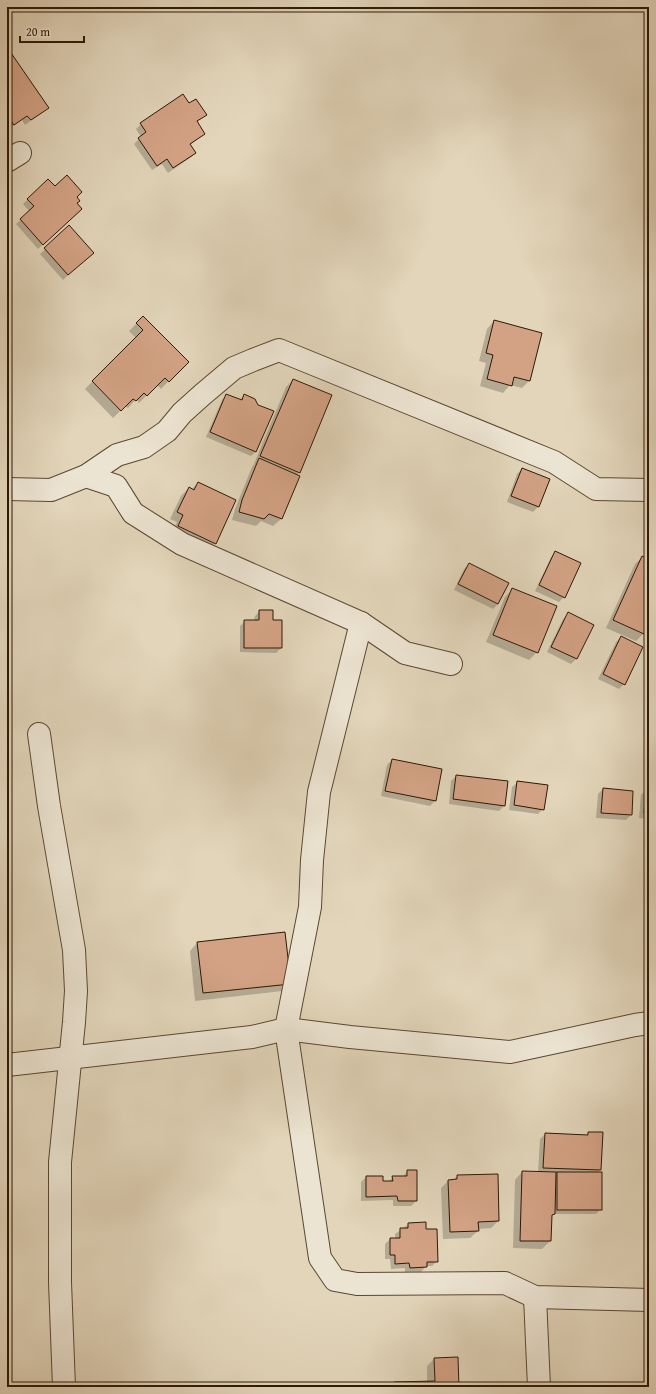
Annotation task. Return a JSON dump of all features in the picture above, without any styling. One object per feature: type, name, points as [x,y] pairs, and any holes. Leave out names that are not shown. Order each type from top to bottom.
[{"type":"street","points":[[7,489],[51,490],[86,476],[117,455],[144,447],[167,431],[182,413],[234,368],[280,350],[554,462],[596,489],[649,490]]},
{"type":"street","points":[[86,476],[116,486],[133,513],[182,544],[361,623],[405,653],[451,664]]},
{"type":"street","points":[[361,623],[320,792],[312,860],[310,907],[286,1029],[320,1258],[335,1280],[357,1284],[505,1283],[535,1298],[649,1300]]},
{"type":"street","points":[[39,734],[49,806],[74,950],[76,991],[60,1162],[60,1282],[64,1387]]},
{"type":"street","points":[[7,1065],[252,1037],[286,1029],[350,1037],[510,1052],[649,1023]]},
{"type":"street","points":[[535,1298],[539,1387]]},
{"type":"building","points":[[9,50],[49,108],[31,120],[27,116],[14,125],[7,115],[7,51]]},
{"type":"building","points":[[183,94],[189,103],[196,99],[207,115],[197,121],[205,134],[190,144],[196,153],[173,168],[167,159],[157,166],[138,138],[146,132],[140,123]]},
{"type":"building","points":[[67,175],[82,192],[77,197],[80,201],[77,203],[82,209],[43,245],[20,219],[34,206],[27,199],[48,179],[55,186]]},
{"type":"building","points":[[69,225],[94,253],[68,275],[44,248]]},
{"type":"building","points":[[143,316],[189,362],[169,382],[165,378],[147,396],[144,393],[136,401],[133,399],[121,411],[92,381],[143,330],[136,323]]},
{"type":"building","points":[[494,320],[542,333],[530,381],[514,377],[512,386],[487,379],[493,355],[486,353]]},
{"type":"building","points":[[293,379],[332,395],[300,473],[260,456]]},
{"type":"building","points":[[226,394],[242,400],[244,394],[255,399],[258,405],[274,411],[256,452],[210,432]]},
{"type":"building","points":[[259,458],[300,476],[282,519],[269,514],[264,519],[239,512],[242,500]]},
{"type":"building","points":[[522,468],[550,479],[539,507],[511,496]]},
{"type":"building","points":[[198,482],[236,500],[216,544],[178,526],[183,515],[177,512],[189,487],[194,490]]},
{"type":"building","points":[[555,551],[581,563],[565,598],[539,585]]},
{"type":"building","points":[[642,556],[649,559],[649,624],[644,634],[613,620]]},
{"type":"building","points":[[469,563],[509,583],[498,604],[458,584]]},
{"type":"building","points":[[512,588],[557,606],[538,653],[493,635]]},
{"type":"building","points":[[259,610],[273,610],[273,620],[282,620],[282,648],[244,648],[244,620],[259,620]]},
{"type":"building","points":[[568,612],[594,625],[577,659],[551,647]]},
{"type":"building","points":[[621,636],[643,647],[625,685],[603,674]]},
{"type":"building","points":[[392,759],[442,769],[436,801],[385,791]]},
{"type":"building","points":[[456,775],[508,781],[505,806],[453,799]]},
{"type":"building","points":[[517,781],[548,785],[544,810],[514,805]]},
{"type":"building","points":[[603,788],[633,791],[632,815],[601,813]]},
{"type":"building","points":[[646,789],[649,789],[649,814],[644,813]]},
{"type":"building","points":[[285,932],[291,984],[203,993],[197,942]]},
{"type":"building","points":[[588,1132],[603,1132],[601,1170],[543,1168],[545,1133],[588,1135]]},
{"type":"building","points":[[407,1170],[417,1170],[417,1201],[398,1201],[397,1196],[366,1197],[366,1176],[383,1176],[383,1181],[393,1181],[392,1176],[407,1176]]},
{"type":"building","points":[[522,1171],[556,1172],[555,1214],[552,1215],[551,1241],[520,1241]]},
{"type":"building","points":[[557,1172],[602,1172],[602,1210],[557,1210]]},
{"type":"building","points":[[498,1174],[499,1221],[478,1222],[479,1231],[450,1232],[448,1180],[457,1179],[457,1175]]},
{"type":"building","points":[[426,1222],[426,1229],[437,1229],[438,1262],[427,1262],[427,1267],[410,1268],[409,1263],[395,1264],[395,1255],[390,1255],[390,1238],[400,1238],[400,1228],[408,1228],[408,1223]]},
{"type":"building","points":[[458,1357],[459,1387],[394,1387],[394,1382],[435,1381],[434,1358]]}]
